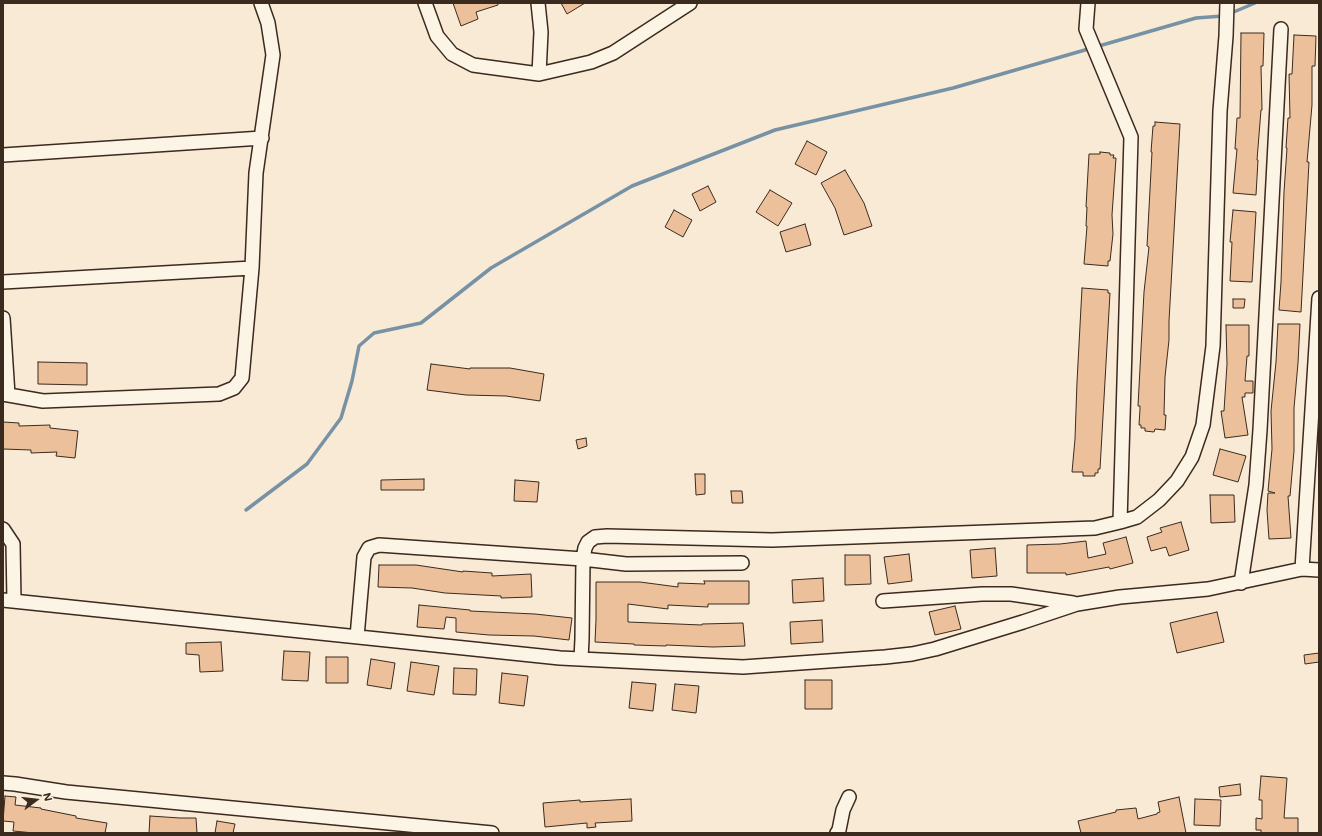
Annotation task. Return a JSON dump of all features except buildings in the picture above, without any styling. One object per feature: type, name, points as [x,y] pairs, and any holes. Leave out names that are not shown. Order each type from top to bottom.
[{"type":"street","points":[[3,318],[5,395],[43,401],[219,394],[234,388],[242,378],[252,268],[256,173],[273,55],[268,23],[261,3]]},
{"type":"street","points":[[425,3],[438,36],[452,54],[473,65],[539,74],[592,62],[613,52],[690,3]]},
{"type":"street","points":[[538,3],[541,32],[539,74]]},
{"type":"street","points":[[1088,3],[1086,29],[1131,137],[1120,522]]},
{"type":"street","points":[[581,659],[583,559],[588,542],[595,537],[607,536],[772,540],[1095,528],[1137,517],[1159,500],[1177,481],[1192,457],[1203,425],[1213,346],[1220,111],[1227,3]]},
{"type":"street","points":[[1241,583],[1256,485],[1260,430],[1281,29]]},
{"type":"street","points":[[3,155],[262,138]]},
{"type":"street","points":[[3,282],[252,268]]},
{"type":"street","points":[[1302,569],[1319,298]]},
{"type":"street","points":[[3,529],[13,544],[8,601],[560,658],[743,667],[885,658],[912,654],[935,649],[1077,604],[1120,597],[1208,589],[1302,569],[1319,570]]},
{"type":"street","points":[[357,637],[364,557],[369,548],[378,545],[583,559],[626,564],[742,563]]},
{"type":"street","points":[[883,601],[982,594],[1011,594],[1077,604]]},
{"type":"street","points":[[3,783],[74,792],[492,833]]},
{"type":"street","points":[[837,833],[843,810],[849,796]]},
{"type":"waterway","points":[[1229,14],[1255,3]]},
{"type":"waterway","points":[[246,510],[307,464],[341,418],[352,381],[359,346],[374,333],[421,323],[491,268],[632,186],[775,130],[953,88],[1196,18],[1223,16]]}]
